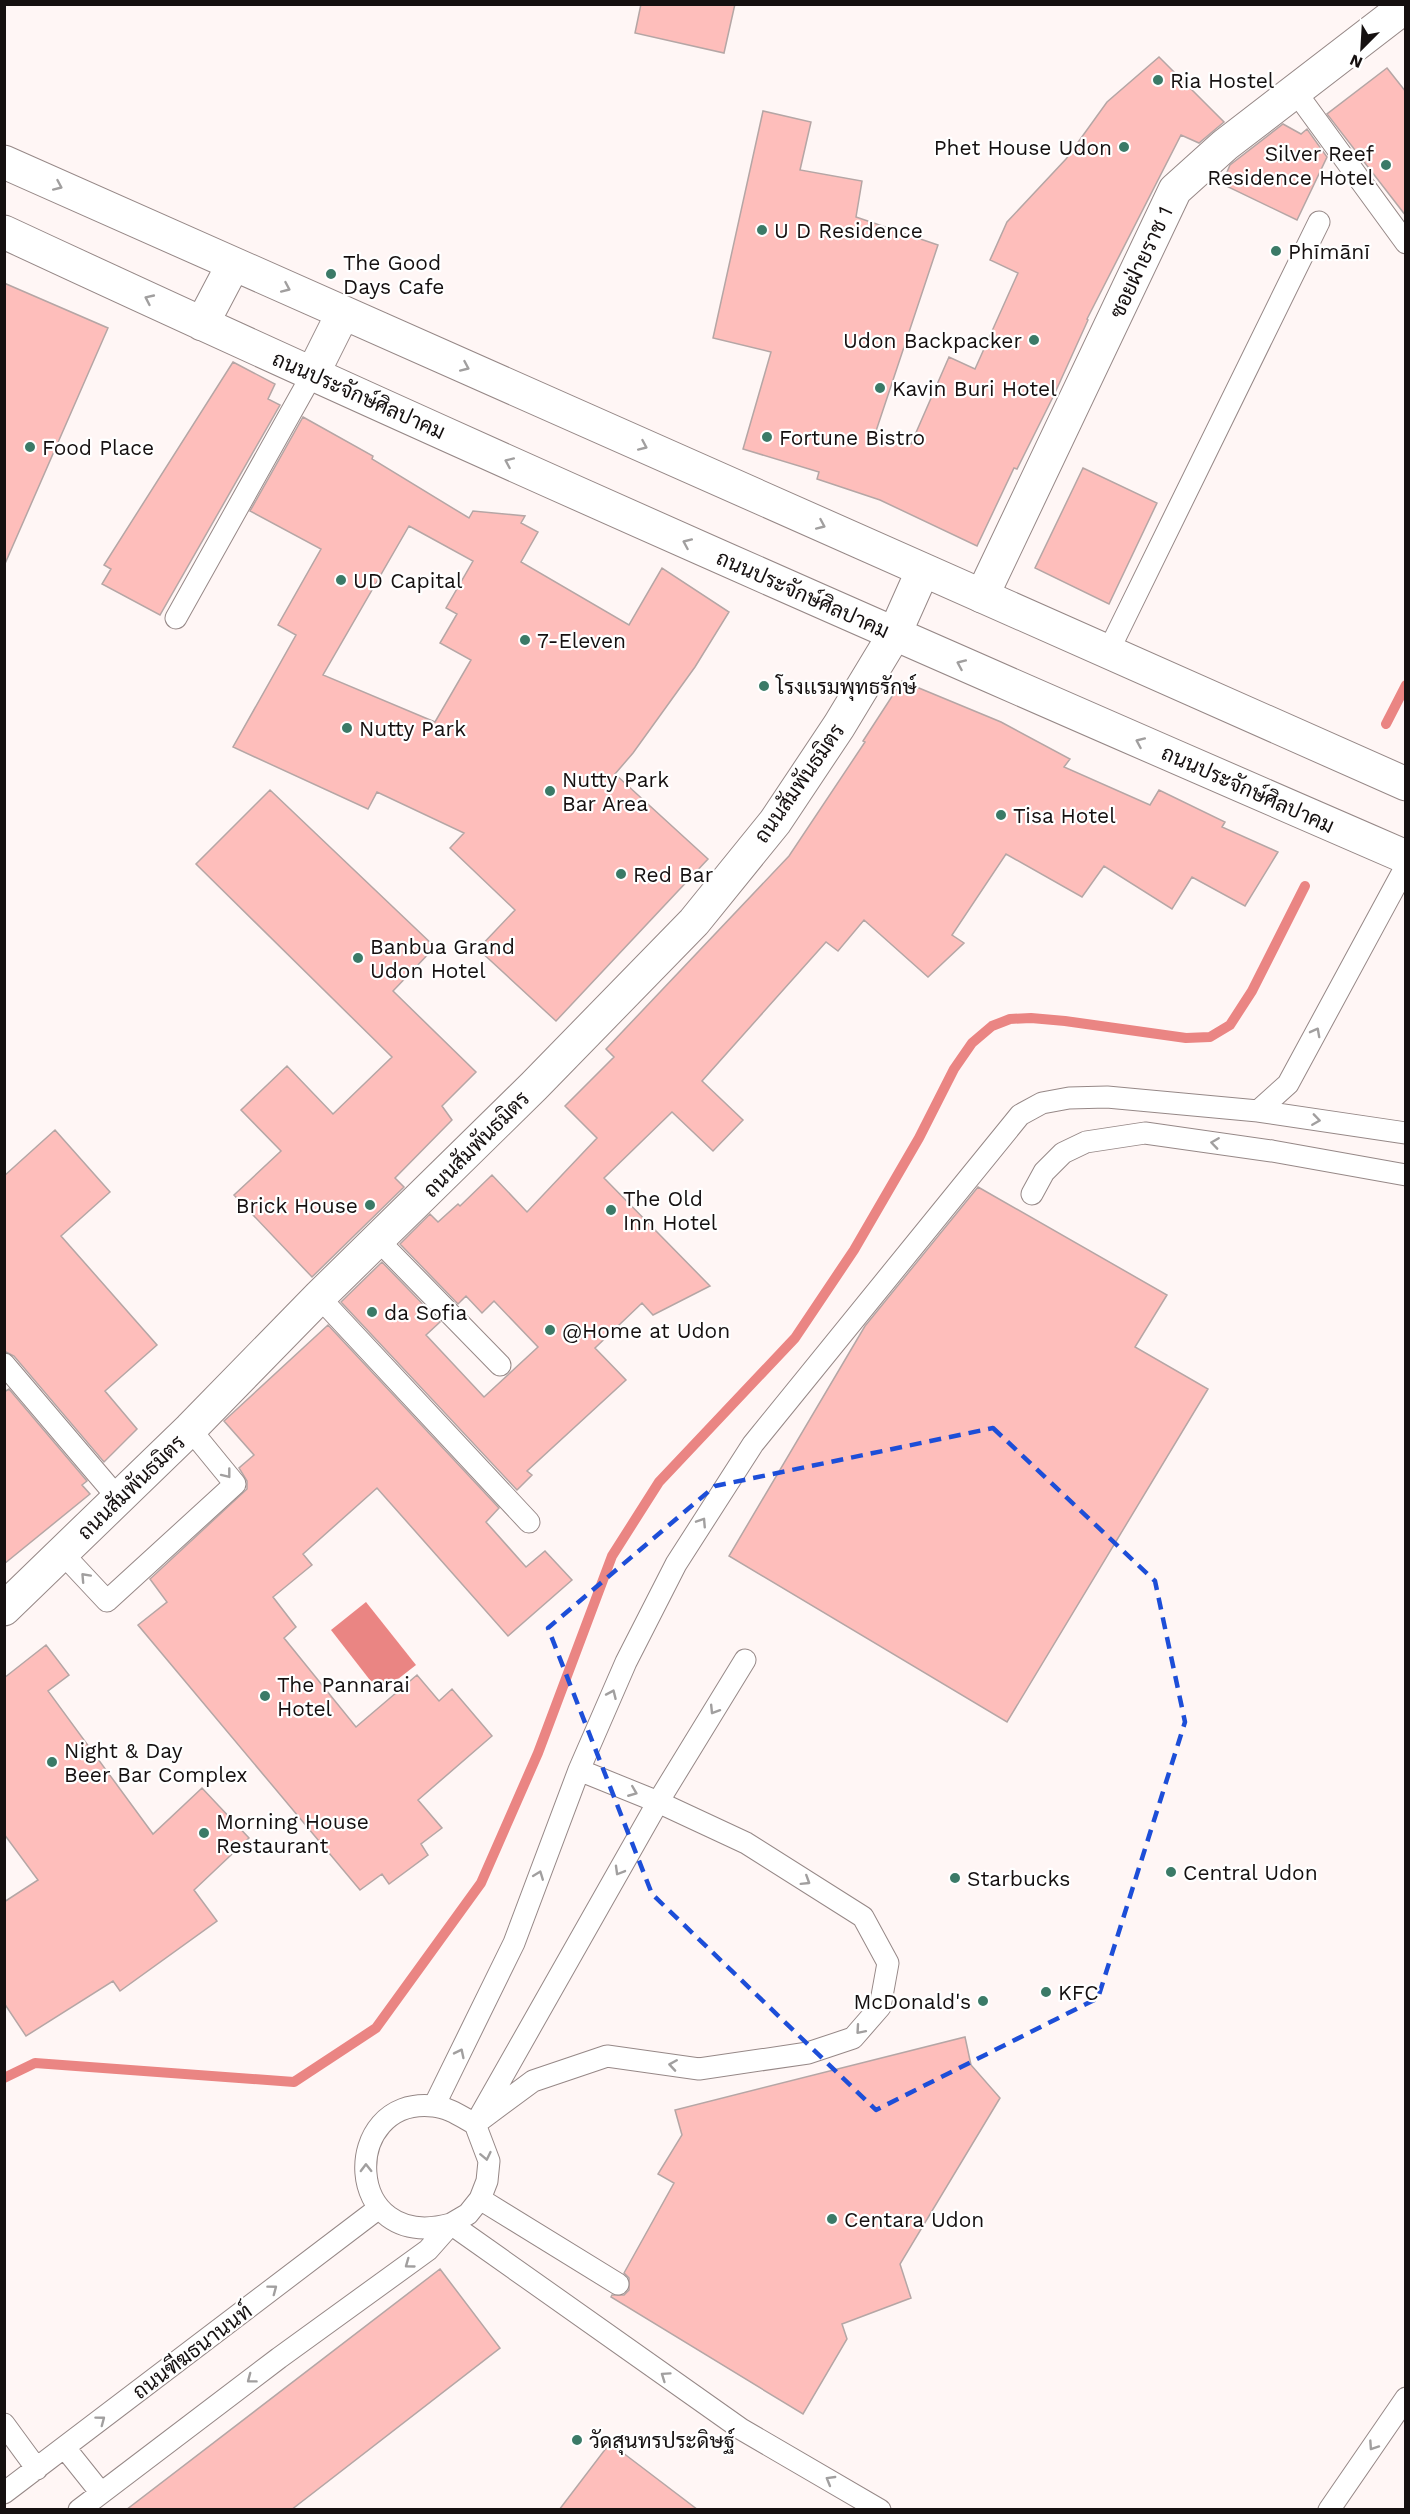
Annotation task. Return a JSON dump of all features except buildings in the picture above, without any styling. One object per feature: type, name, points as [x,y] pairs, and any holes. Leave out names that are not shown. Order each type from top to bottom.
[{"type":"street","name":"ซอยฝ่ายราช 1","points":[[982,596],[1175,190],[1225,145],[1403,8]]},
{"type":"street","points":[[4,162],[1406,784]]},
{"type":"street","name":"ถนนประจักษ์ศิลปาคม","points":[[4,232],[202,324],[894,635],[1406,857]]},
{"type":"street","points":[[202,324],[233,265]]},
{"type":"street","points":[[313,373],[343,313]]},
{"type":"street","name":"ถนนสัมพันธมิตร","points":[[4,1609],[190,1429],[319,1297],[534,1086],[694,922],[775,822],[838,726],[894,635],[923,570]]},
{"type":"lane","points":[[1294,91],[1406,243]]},
{"type":"lane","points":[[1108,652],[1319,222]]},
{"type":"lane","points":[[176,618],[313,373]]},
{"type":"lane","points":[[1258,1111],[1288,1084],[1406,866]]},
{"type":"lane","points":[[434,2106],[514,1943],[579,1770],[626,1662],[676,1564],[753,1444],[1020,1115],[1042,1103],[1107,1097],[1258,1111],[1406,1133]]},
{"type":"lane","points":[[1032,1194],[1044,1172],[1063,1153],[1086,1142],[1145,1133],[1272,1151],[1406,1174]]},
{"type":"lane","points":[[378,1240],[500,1365]]},
{"type":"lane","points":[[319,1297],[529,1522]]},
{"type":"lane","points":[[4,1364],[118,1498]]},
{"type":"lane","points":[[63,1554],[107,1601],[235,1484],[190,1429]]},
{"type":"lane","points":[[475,2124],[658,1802],[745,1660]]},
{"type":"lane","points":[[475,2124],[533,2081],[607,2056],[699,2069],[808,2053],[853,2038],[880,2007],[888,1963],[863,1917],[746,1843],[658,1802],[579,1770]]},
{"type":"lane","points":[[434,2106],[455,2112],[475,2124],[489,2161],[487,2181],[480,2199],[468,2214],[451,2224],[432,2229],[412,2228],[394,2221],[379,2208],[368,2189],[364,2169],[367,2148],[377,2129],[393,2115],[413,2107],[434,2106]]},
{"type":"lane","points":[[480,2199],[618,2284]]},
{"type":"lane","name":"ถนนฑีฆธนานนท์","points":[[4,2493],[379,2208]]},
{"type":"lane","points":[[451,2224],[741,2429],[880,2510]]},
{"type":"lane","points":[[79,2510],[279,2358],[428,2250],[451,2224]]},
{"type":"lane","points":[[1329,2510],[1406,2397]]},
{"type":"lane","points":[[4,2424],[37,2469]]},
{"type":"lane","points":[[65,2448],[101,2493]]},
{"type":"highlighted area","points":[[993,1428],[1155,1581],[1185,1722],[1098,1998],[876,2110],[652,1894],[548,1628],[715,1486]]},
{"type":"shaded area","points":[[366,1602],[416,1665],[380,1693],[331,1630]]},
{"type":"waterway","points":[[1386,724],[1406,685]]},
{"type":"waterway","points":[[4,2078],[35,2063],[294,2082],[376,2028],[481,1883],[538,1753],[612,1556],[659,1482],[795,1338],[854,1250],[919,1138],[954,1069],[972,1043],[992,1026],[1010,1019],[1031,1018],[1186,1038],[1210,1037],[1230,1025],[1252,991],[1305,886]]},
{"type":"place","name":"Ria Hostel","points":[[1158,80]]},
{"type":"place","name":"Phet House Udon","points":[[1124,147]]},
{"type":"place","name":"Silver Reef Residence Hotel","points":[[1386,165]]},
{"type":"place","name":"U D Residence","points":[[762,230]]},
{"type":"place","name":"Phīmānī","points":[[1276,251]]},
{"type":"place","name":"The Good Days Cafe","points":[[331,274]]},
{"type":"place","name":"Udon Backpacker","points":[[1034,340]]},
{"type":"place","name":"Kavin Buri Hotel","points":[[880,388]]},
{"type":"place","name":"Fortune Bistro","points":[[767,437]]},
{"type":"place","name":"Food Place","points":[[30,447]]},
{"type":"place","name":"UD Capital","points":[[341,580]]},
{"type":"place","name":"7-Eleven","points":[[525,640]]},
{"type":"place","name":"โรงเเรมพุทธรักษ์","points":[[764,686]]},
{"type":"place","name":"Nutty Park","points":[[347,728]]},
{"type":"place","name":"Nutty Park Bar Area","points":[[550,791]]},
{"type":"place","name":"Tisa Hotel","points":[[1001,815]]},
{"type":"place","name":"Red Bar","points":[[621,874]]},
{"type":"place","name":"Banbua Grand Udon Hotel","points":[[358,958]]},
{"type":"place","name":"Brick House","points":[[370,1205]]},
{"type":"place","name":"The Old Inn Hotel","points":[[611,1210]]},
{"type":"place","name":"da Sofia","points":[[372,1312]]},
{"type":"place","name":"@Home at Udon","points":[[550,1330]]},
{"type":"place","name":"The Pannarai Hotel","points":[[265,1696]]},
{"type":"place","name":"Night & Day Beer Bar Complex","points":[[52,1762]]},
{"type":"place","name":"Morning House Restaurant","points":[[204,1833]]},
{"type":"place","name":"Central Udon","points":[[1171,1872]]},
{"type":"place","name":"Starbucks","points":[[955,1878]]},
{"type":"place","name":"KFC","points":[[1046,1992]]},
{"type":"place","name":"McDonald's","points":[[983,2001]]},
{"type":"place","name":"Centara Udon","points":[[832,2219]]},
{"type":"place","name":"วัดสุนทรประดิษฐ์","points":[[577,2440]]}]
